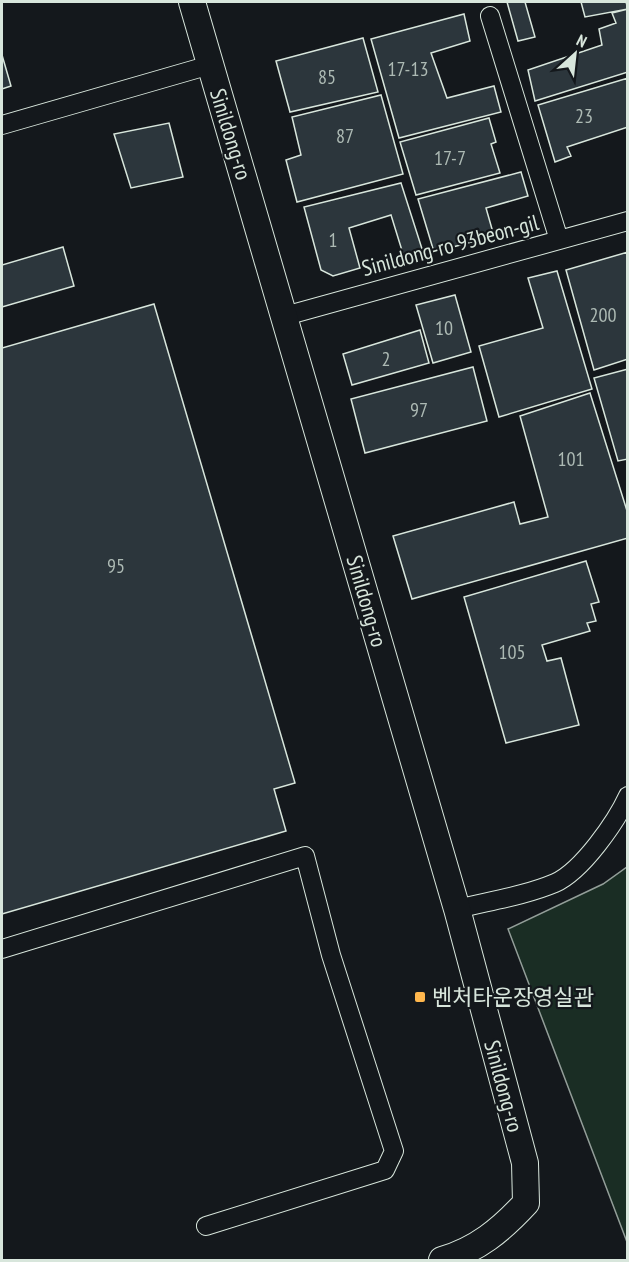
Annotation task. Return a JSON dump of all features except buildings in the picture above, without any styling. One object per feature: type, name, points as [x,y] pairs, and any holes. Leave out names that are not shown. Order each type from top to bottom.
[{"type":"main road","name":"Sinildong-ro","points":[[192,2],[457,909],[525,1163],[526,1203],[501,1230],[465,1254],[442,1260]]},
{"type":"street","points":[[490,16],[559,240]]},
{"type":"street","points":[[2,125],[210,65]]},
{"type":"street","name":"Sinildong-ro 93beon-gil","points":[[285,316],[627,221]]},
{"type":"street","points":[[457,909],[533,891],[558,882],[590,853],[619,814],[627,795]]},
{"type":"street","points":[[2,950],[304,856],[331,954],[394,1151],[384,1170],[206,1226]]},
{"type":"green space","points":[[627,867],[627,1242],[508,929],[603,884]]},
{"type":"place","name":"벤처타운장영실관","points":[[420,997]]}]
